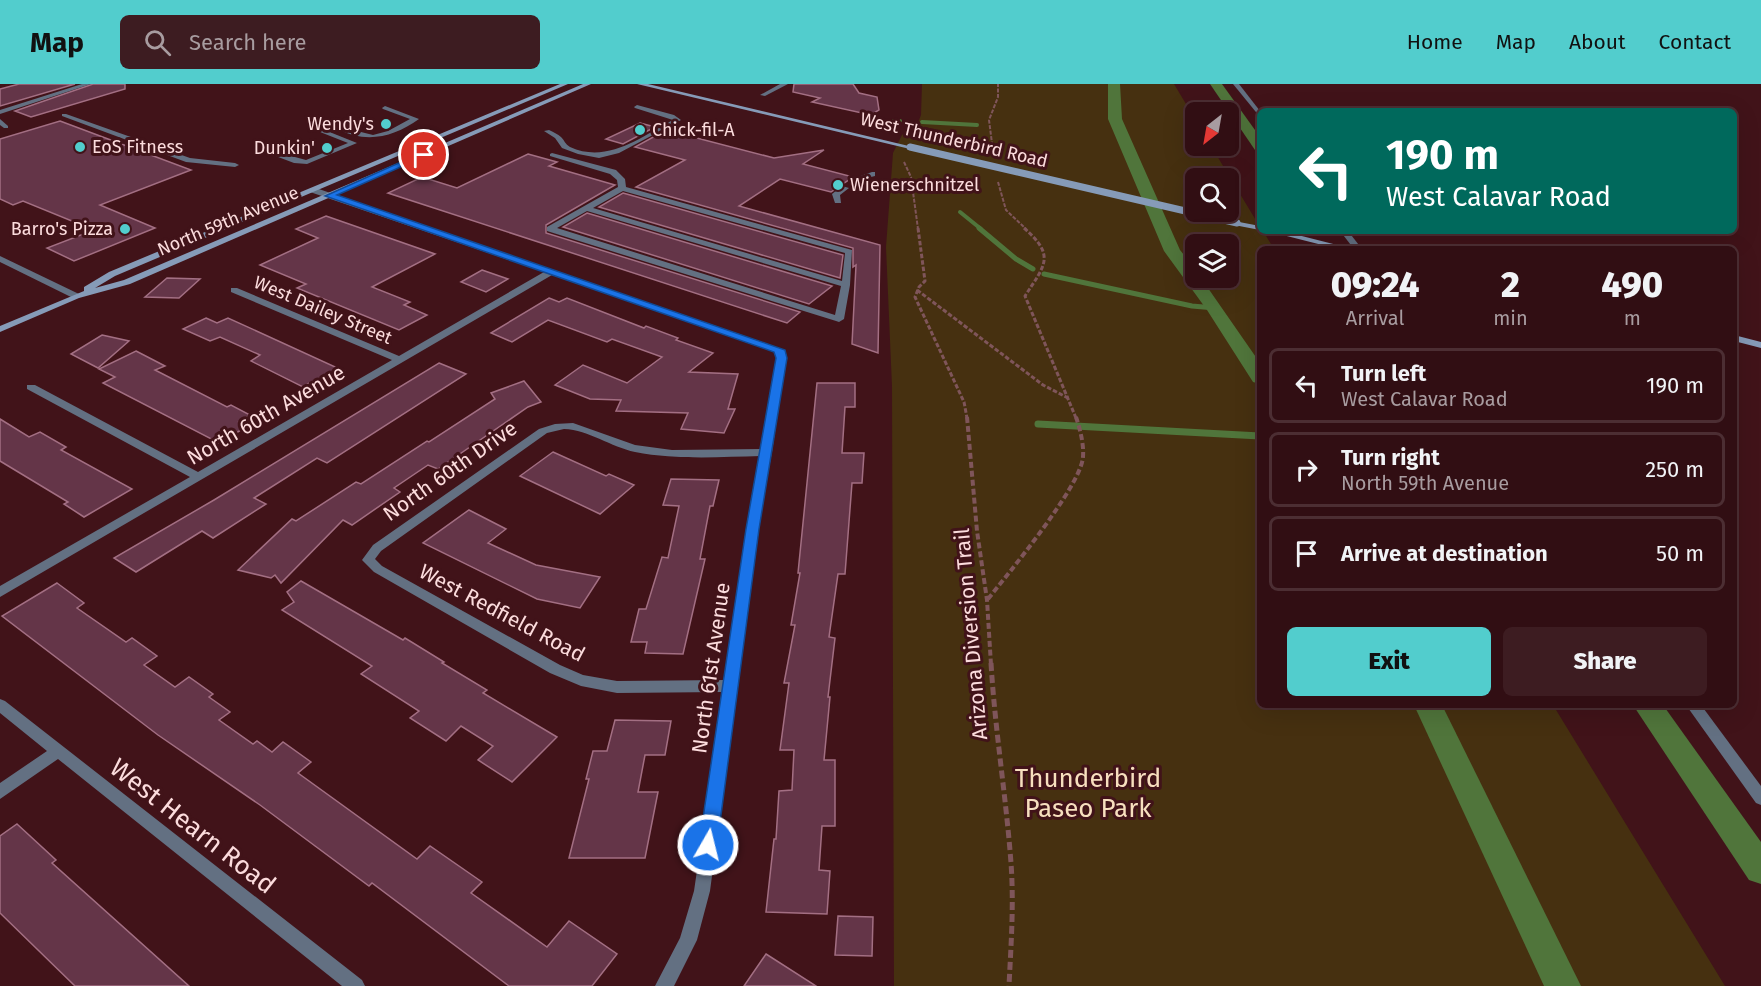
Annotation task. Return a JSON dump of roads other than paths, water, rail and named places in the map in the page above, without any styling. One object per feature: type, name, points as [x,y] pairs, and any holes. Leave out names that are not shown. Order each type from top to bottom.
[{"type":"main road","name":"North 59th Avenue","points":[[0,329],[76,296],[112,274],[565,84]]},
{"type":"main road","name":"North 59th Avenue","points":[[76,296],[127,282],[588,84]]},
{"type":"main road","name":"West Thunderbird Road","points":[[640,84],[1257,227]]},
{"type":"main road","points":[[441,148],[451,139],[473,130],[476,125],[472,123]]},
{"type":"main road","points":[[1287,234],[1337,246]]},
{"type":"main road","points":[[1737,339],[1761,345]]},
{"type":"street","points":[[0,112],[88,84]]},
{"type":"street","points":[[763,95],[785,84]]},
{"type":"street","points":[[1236,84],[1257,111]]},
{"type":"street","points":[[547,131],[573,150],[599,156],[616,152],[678,120],[672,116],[637,107]]},
{"type":"street","points":[[334,127],[373,136],[390,132],[416,119],[384,108]]},
{"type":"street","points":[[64,115],[189,160],[235,165]]},
{"type":"street","points":[[0,121],[6,127]]},
{"type":"street","points":[[269,152],[307,162],[354,143],[322,131]]},
{"type":"street","points":[[552,155],[613,172],[621,179],[622,188]]},
{"type":"street","points":[[859,178],[872,174]]},
{"type":"street","points":[[622,188],[849,252],[846,285],[838,319],[550,229],[622,188]]},
{"type":"street","points":[[838,201],[836,194],[845,188]]},
{"type":"street","points":[[313,190],[551,272]]},
{"type":"street","points":[[586,208],[846,285]]},
{"type":"street","points":[[1346,234],[1356,246]]},
{"type":"street","points":[[0,259],[76,296]]},
{"type":"street","name":"North 61st Avenue","points":[[551,272],[779,350],[781,358],[767,452],[752,529],[702,891],[694,927],[682,957],[664,986]]},
{"type":"street","name":"North 60th Avenue","points":[[0,592],[551,272]]},
{"type":"street","name":"West Dailey Street","points":[[234,290],[400,360]]},
{"type":"street","points":[[31,387],[199,477]]},
{"type":"street","name":"North 60th Drive","points":[[368,560],[377,548],[543,431],[562,424],[643,450],[675,453],[767,452]]},
{"type":"street","name":"West Redfield Road","points":[[368,560],[378,569],[555,669],[581,680],[617,687],[730,686]]},
{"type":"street","name":"West Hearn Road","points":[[0,705],[356,986]]},
{"type":"street","points":[[1695,708],[1761,798]]},
{"type":"street","points":[[0,792],[57,752]]},
{"type":"waterway","points":[[1114,84],[1115,119],[1172,251],[1215,308],[1257,373]]},
{"type":"waterway","points":[[1216,84],[1257,143]]},
{"type":"waterway","points":[[893,121],[900,121]]},
{"type":"waterway","points":[[922,122],[977,125]]},
{"type":"waterway","points":[[960,212],[981,229]]},
{"type":"waterway","points":[[979,228],[1016,259],[1033,269]]},
{"type":"waterway","points":[[1044,274],[1192,306],[1215,308]]},
{"type":"waterway","points":[[1038,424],[1257,436]]},
{"type":"waterway","points":[[1429,708],[1563,986]]},
{"type":"waterway","points":[[1649,708],[1761,869]]},
{"type":"place","name":"Wendy's","points":[[386,124]]},
{"type":"place","name":"Chick-fil-A","points":[[640,130]]},
{"type":"place","name":"EoS Fitness","points":[[80,147]]},
{"type":"place","name":"Dunkin'","points":[[327,148]]},
{"type":"place","name":"Wienerschnitzel","points":[[838,185]]},
{"type":"place","name":"Barro's Pizza","points":[[125,229]]},
{"type":"park label","name":"Thunderbird Paseo Park","points":[[1088,793]]}]
